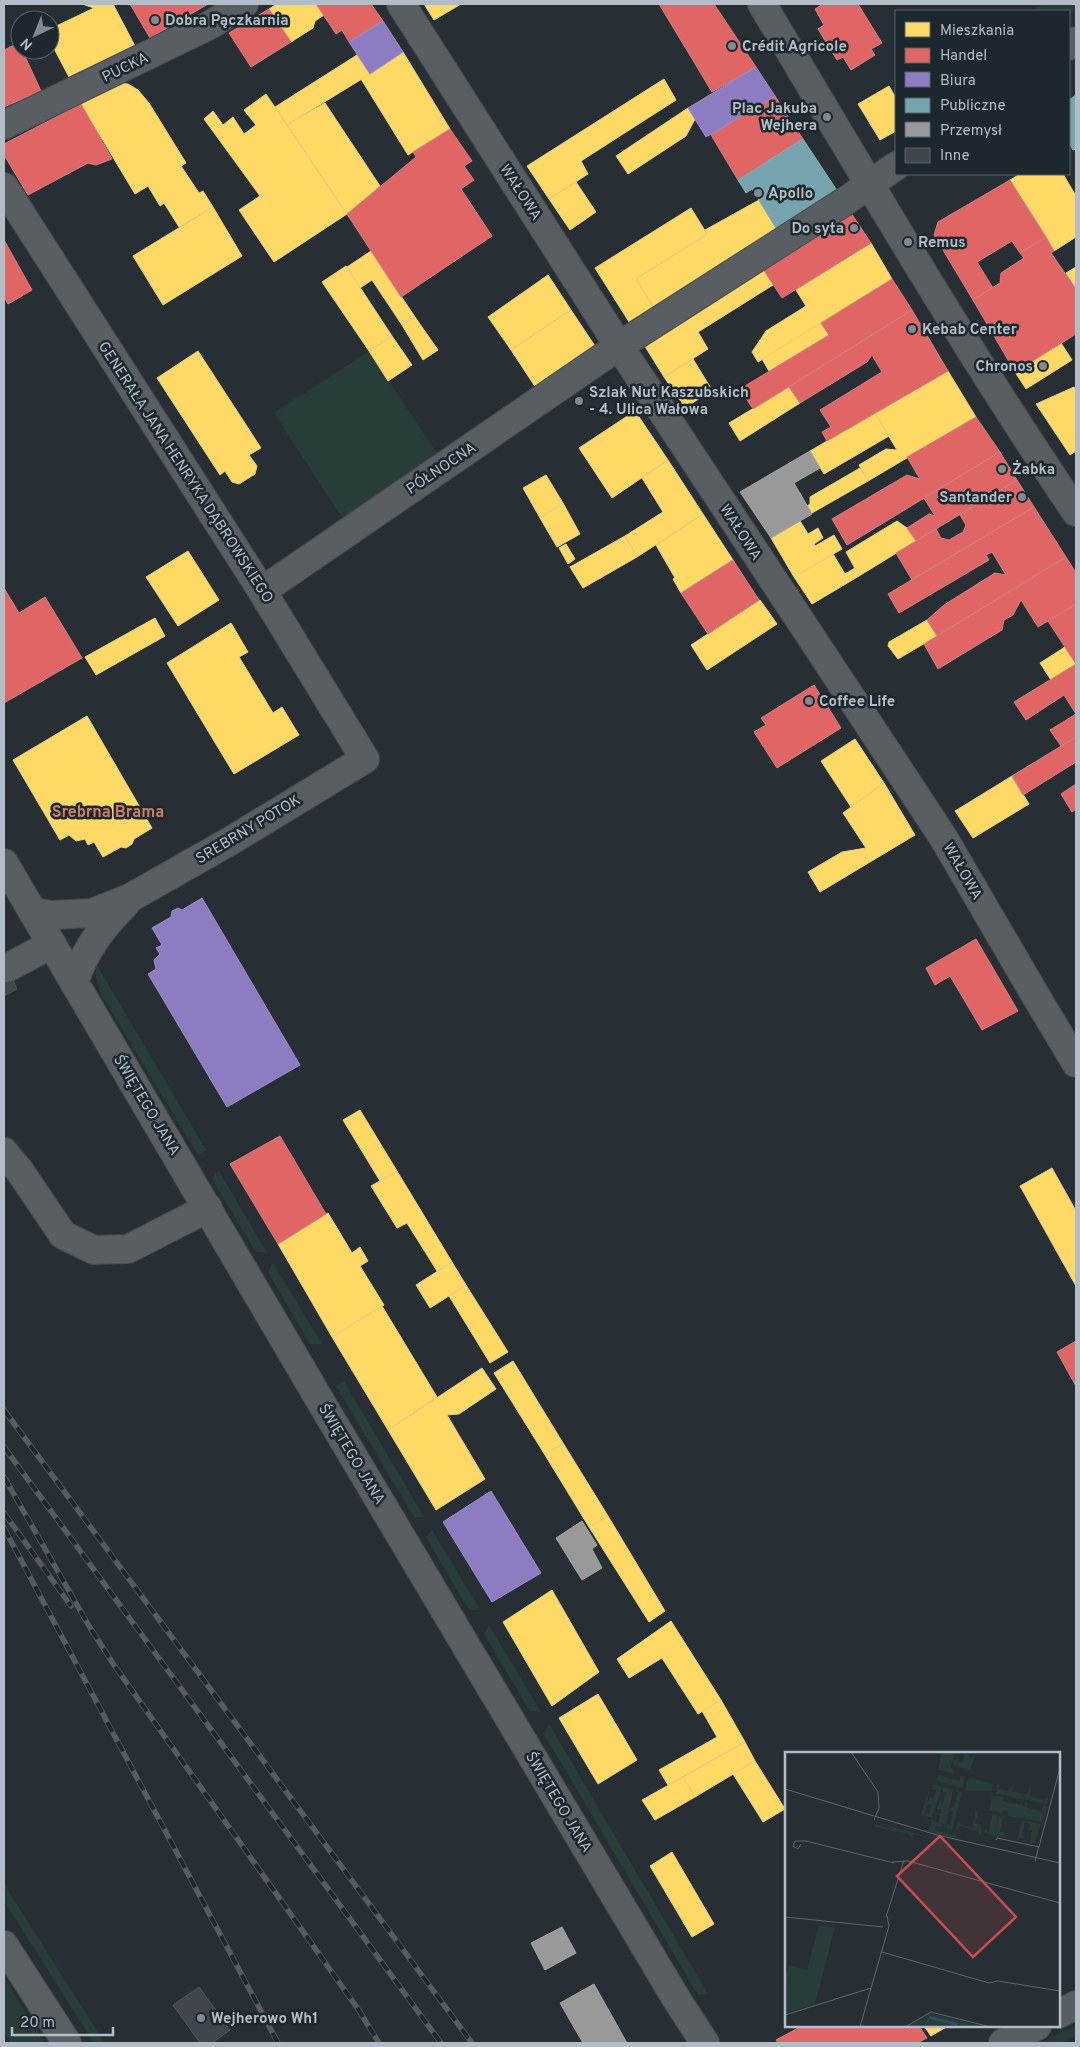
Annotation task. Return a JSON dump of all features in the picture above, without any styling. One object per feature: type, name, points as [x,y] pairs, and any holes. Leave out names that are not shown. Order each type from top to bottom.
[{"type":"main road","points":[[4,1945],[67,2043]]},
{"type":"street","name":"PUCKA","points":[[4,125],[210,25],[244,4]]},
{"type":"street","name":"WAŁOWA","points":[[401,4],[619,346],[943,837],[1076,1063]]},
{"type":"street","points":[[762,4],[891,222],[974,355],[1076,512]]},
{"type":"street","points":[[870,185],[895,167]]},
{"type":"street","name":"PÓŁNOCNA","points":[[262,591],[619,346],[870,185]]},
{"type":"street","name":"GENERAŁA JANA HENRYKA DĄBROWSKIEGO","points":[[4,187],[262,591],[365,759]]},
{"type":"street","name":"SREBRNY POTOK","points":[[33,912],[52,915],[92,913],[130,898],[232,840],[365,759]]},
{"type":"street","name":"ŚWIĘTEGO JANA","points":[[4,863],[414,1558],[677,2000],[705,2043]]},
{"type":"street","name":"SREBRNY POTOK","points":[[74,982],[81,963],[101,929],[130,898]]},
{"type":"street","points":[[7,968],[52,944]]},
{"type":"street","points":[[4,1152],[19,1170],[63,1235],[94,1250],[128,1249],[208,1208]]},
{"type":"street","points":[[1060,2013],[1076,2005]]},
{"type":"street","points":[[1003,2043],[1035,2027]]},
{"type":"green space","points":[[1043,4],[1076,4],[1076,10],[1070,14],[1070,10],[1034,10]]},
{"type":"green space","points":[[369,351],[438,455],[343,519],[274,413]]},
{"type":"green space","points":[[95,962],[206,1150],[198,1155],[101,994],[96,977]]},
{"type":"green space","points":[[219,1171],[267,1253],[255,1251],[212,1179]]},
{"type":"green space","points":[[273,1263],[322,1344],[310,1344],[268,1272]]},
{"type":"green space","points":[[344,1381],[424,1517],[414,1517],[336,1386]]},
{"type":"green space","points":[[432,1530],[480,1610],[469,1610],[426,1537]]},
{"type":"green space","points":[[489,1625],[541,1712],[530,1711],[484,1634]]},
{"type":"green space","points":[[549,1724],[708,1994],[698,1995],[544,1734]]},
{"type":"green space","points":[[4,1884],[105,2043],[94,2043],[4,1901]]},
{"type":"green space","points":[[4,1978],[45,2043],[11,2043],[4,2032]]},
{"type":"green space","points":[[1076,2026],[1076,2035],[1061,2043],[1039,2043]]},
{"type":"building: Mieszkania","points":[[82,4],[113,4],[135,46],[69,77],[60,60],[60,24],[94,8]]},
{"type":"building: Mieszkania","points":[[277,4],[316,4],[324,15],[315,21],[313,28],[291,42],[269,9]]},
{"type":"building: Mieszkania","points":[[424,4],[461,4],[434,20]]},
{"type":"building: Mieszkania","points":[[403,52],[450,129],[408,155],[361,79]]},
{"type":"building: Mieszkania","points":[[357,55],[370,74],[287,125],[275,107]]},
{"type":"building: Mieszkania","points":[[664,79],[676,100],[581,161],[588,174],[549,199],[527,166]]},
{"type":"building: Mieszkania","points":[[117,83],[128,84],[138,90],[149,103],[186,163],[181,166],[199,193],[203,191],[213,207],[179,227],[164,203],[160,206],[148,186],[135,194],[81,104]]},
{"type":"building: Mieszkania","points":[[889,86],[895,96],[895,132],[880,140],[858,104]]},
{"type":"building: Mieszkania","points":[[266,94],[347,214],[274,262],[239,210],[260,196],[204,119],[213,111],[223,125],[233,117],[244,134],[256,125],[244,110]]},
{"type":"building: Mieszkania","points":[[325,103],[380,186],[347,214],[287,125]]},
{"type":"building: Mieszkania","points":[[688,108],[695,119],[686,136],[628,174],[616,156]]},
{"type":"building: Mieszkania","points":[[1018,175],[1064,175],[1076,196],[1076,237],[1054,251],[1010,180]]},
{"type":"building: Mieszkania","points":[[576,182],[596,212],[570,230],[549,199]]},
{"type":"building: Mieszkania","points":[[759,200],[779,233],[655,310],[636,279],[707,234],[705,230]]},
{"type":"building: Mieszkania","points":[[213,207],[242,256],[163,305],[133,256]]},
{"type":"building: Mieszkania","points":[[691,208],[707,234],[636,279],[655,310],[631,325],[595,268]]},
{"type":"building: Mieszkania","points":[[871,243],[892,279],[758,362],[752,352],[766,331],[806,306],[796,290]]},
{"type":"building: Mieszkania","points":[[371,251],[415,317],[402,325],[372,280],[360,288],[347,267]]},
{"type":"building: Mieszkania","points":[[346,266],[392,336],[369,351],[322,282]]},
{"type":"building: Mieszkania","points":[[761,266],[773,285],[698,332],[708,349],[664,377],[641,340]]},
{"type":"building: Mieszkania","points":[[1076,267],[1076,289],[1066,273]]},
{"type":"building: Mieszkania","points":[[548,275],[571,310],[511,350],[488,317]]},
{"type":"building: Mieszkania","points":[[571,310],[597,349],[536,388],[511,350]]},
{"type":"building: Mieszkania","points":[[415,317],[438,350],[423,360],[402,325]]},
{"type":"building: Mieszkania","points":[[821,323],[829,335],[769,371],[762,359]]},
{"type":"building: Mieszkania","points":[[392,336],[412,365],[388,381],[369,351]]},
{"type":"building: Mieszkania","name":"Chronos","points":[[1061,343],[1072,360],[1026,389],[1015,372]]},
{"type":"building: Mieszkania","points":[[198,351],[261,448],[249,455],[257,466],[255,474],[239,484],[232,482],[225,471],[220,475],[157,378]]},
{"type":"building: Mieszkania","points":[[693,359],[712,390],[685,408],[664,377]]},
{"type":"building: Mieszkania","points":[[948,371],[976,417],[868,481],[859,465],[886,449],[897,450],[875,413]]},
{"type":"building: Mieszkania","points":[[789,387],[800,403],[740,441],[729,423]]},
{"type":"building: Mieszkania","points":[[1074,387],[1076,391],[1076,451],[1070,455],[1036,404]]},
{"type":"building: Mieszkania","points":[[635,411],[668,460],[612,498],[579,448]]},
{"type":"building: Mieszkania","points":[[875,413],[889,436],[824,474],[810,451]]},
{"type":"building: Mieszkania","points":[[668,460],[703,514],[637,557],[625,536],[663,512],[642,478]]},
{"type":"building: Mieszkania","points":[[860,468],[868,481],[812,513],[807,506],[810,504],[810,497]]},
{"type":"building: Mieszkania","points":[[546,475],[563,503],[540,518],[523,488]]},
{"type":"building: Mieszkania","points":[[563,503],[580,534],[557,547],[540,518]]},
{"type":"building: Mieszkania","points":[[703,514],[733,560],[681,593],[673,579],[675,578],[656,545]]},
{"type":"building: Mieszkania","points":[[800,521],[808,534],[818,528],[823,538],[814,544],[815,546],[834,535],[842,549],[794,577],[771,538]]},
{"type":"building: Mieszkania","points":[[897,521],[907,528],[916,541],[859,576],[846,552]]},
{"type":"building: Mieszkania","points":[[625,536],[637,557],[583,588],[570,567]]},
{"type":"building: Mieszkania","points":[[566,544],[575,559],[568,564],[559,548]]},
{"type":"building: Mieszkania","points":[[188,551],[219,600],[178,626],[146,577]]},
{"type":"building: Mieszkania","points":[[833,554],[845,574],[855,568],[859,576],[812,604],[794,577]]},
{"type":"building: Mieszkania","points":[[760,600],[777,624],[707,670],[691,645]]},
{"type":"building: Mieszkania","points":[[155,618],[165,636],[96,675],[85,657]]},
{"type":"building: Mieszkania","points":[[927,620],[937,636],[898,659],[888,646],[889,642]]},
{"type":"building: Mieszkania","points":[[231,623],[248,652],[239,657],[273,713],[282,707],[299,735],[234,774],[167,663]]},
{"type":"building: Mieszkania","points":[[1065,647],[1076,664],[1051,680],[1040,663]]},
{"type":"building: Mieszkania","points":[[87,716],[152,828],[134,839],[132,844],[126,848],[121,847],[103,857],[94,842],[88,845],[85,839],[76,841],[69,835],[60,840],[13,760]]},
{"type":"building: Mieszkania","points":[[855,739],[884,783],[851,807],[821,761]]},
{"type":"building: Mieszkania","points":[[1012,776],[1029,804],[973,838],[955,811]]},
{"type":"building: Mieszkania","points":[[884,783],[915,835],[820,892],[808,872],[842,852],[866,848],[843,813]]},
{"type":"building: Mieszkania","points":[[360,1110],[397,1171],[380,1181],[343,1120]]},
{"type":"building: Mieszkania","points":[[1052,1168],[1076,1211],[1076,1286],[1020,1186]]},
{"type":"building: Mieszkania","points":[[397,1171],[452,1262],[437,1271],[407,1223],[397,1228],[371,1186]]},
{"type":"building: Mieszkania","points":[[328,1213],[352,1253],[360,1247],[368,1261],[360,1266],[384,1305],[332,1337],[278,1244]]},
{"type":"building: Mieszkania","points":[[452,1262],[466,1285],[430,1308],[416,1285]]},
{"type":"building: Mieszkania","points":[[466,1285],[508,1352],[490,1363],[449,1296]]},
{"type":"building: Mieszkania","points":[[382,1306],[437,1397],[388,1430],[332,1337]]},
{"type":"building: Mieszkania","points":[[513,1361],[563,1443],[545,1455],[494,1373]]},
{"type":"building: Mieszkania","points":[[482,1368],[496,1389],[459,1414],[447,1415],[485,1479],[436,1510],[388,1430]]},
{"type":"building: Mieszkania","points":[[563,1443],[608,1516],[589,1527],[545,1455]]},
{"type":"building: Mieszkania","points":[[608,1516],[665,1611],[649,1622],[589,1527]]},
{"type":"building: Mieszkania","points":[[552,1590],[599,1672],[552,1706],[503,1622]]},
{"type":"building: Mieszkania","points":[[671,1621],[721,1700],[698,1714],[662,1658],[629,1678],[617,1659]]},
{"type":"building: Mieszkania","points":[[598,1694],[637,1760],[598,1784],[559,1718]]},
{"type":"building: Mieszkania","points":[[721,1700],[745,1742],[668,1785],[659,1770],[717,1737],[702,1711]]},
{"type":"building: Mieszkania","points":[[745,1742],[755,1761],[695,1797],[683,1777]]},
{"type":"building: Mieszkania","points":[[755,1761],[785,1809],[763,1822],[733,1774]]},
{"type":"building: Mieszkania","points":[[683,1777],[695,1797],[655,1820],[642,1800]]},
{"type":"building: Mieszkania","points":[[672,1852],[714,1924],[692,1937],[650,1866]]},
{"type":"building: Mieszkania","points":[[925,2027],[946,2027],[931,2036]]},
{"type":"building: Handel","points":[[130,4],[208,4],[150,38]]},
{"type":"building: Handel","points":[[316,4],[371,4],[383,21],[349,42],[342,30],[336,34]]},
{"type":"building: Handel","points":[[659,4],[714,4],[756,67],[712,92]]},
{"type":"building: Handel","points":[[823,4],[858,4],[882,43],[871,49],[875,55],[851,70],[843,57],[837,60],[818,29],[824,25],[815,9]]},
{"type":"building: Handel","points":[[269,9],[291,42],[251,67],[229,33]]},
{"type":"building: Handel","points":[[10,47],[10,60],[27,60],[41,91],[4,107],[4,50]]},
{"type":"building: Handel","points":[[775,96],[803,139],[738,180],[711,135]]},
{"type":"building: Handel","points":[[81,104],[112,159],[96,165],[88,163],[28,195],[4,155],[4,144]]},
{"type":"building: Handel","points":[[450,129],[472,161],[464,166],[474,180],[461,189],[492,236],[401,297],[347,214],[416,157],[413,152]]},
{"type":"building: Handel","points":[[1010,180],[1046,237],[1020,253],[1012,241],[977,262],[993,288],[973,300],[934,235],[938,222]]},
{"type":"building: Handel","points":[[849,210],[871,243],[782,298],[761,266]]},
{"type":"building: Handel","points":[[1046,237],[1054,251],[1051,253],[1076,289],[1076,334],[1015,372],[973,300],[1000,283],[1001,273],[1024,258],[1020,253]]},
{"type":"building: Handel","points":[[4,240],[32,290],[8,304],[4,297]]},
{"type":"building: Handel","points":[[892,279],[912,310],[753,409],[740,389],[829,335],[821,323]]},
{"type":"building: Handel","points":[[912,310],[948,371],[827,441],[822,432],[831,427],[820,410],[882,372],[872,355],[867,362],[800,403],[789,387]]},
{"type":"building: Handel","points":[[976,417],[1000,452],[847,545],[832,519],[907,475],[920,479],[907,457]]},
{"type":"building: Handel","points":[[1000,452],[1017,480],[916,541],[907,528],[929,514],[935,516],[924,498]]},
{"type":"building: Handel","points":[[1017,480],[1034,507],[912,580],[896,553],[936,529],[941,538],[949,540],[963,532],[966,525],[960,515]]},
{"type":"building: Handel","points":[[1034,507],[1066,557],[937,636],[927,620],[944,605],[995,573],[1006,575],[992,552],[986,555],[989,560],[899,613],[888,594]]},
{"type":"building: Handel","points":[[1066,557],[1076,573],[1076,604],[1038,627],[1021,600],[1013,615],[1004,620],[1002,630],[938,669],[924,644]]},
{"type":"building: Handel","points":[[733,560],[759,600],[708,634],[681,593]]},
{"type":"building: Handel","points":[[4,588],[19,613],[45,597],[82,658],[4,703]]},
{"type":"building: Handel","points":[[1076,604],[1076,664],[1048,621]]},
{"type":"building: Handel","points":[[1076,664],[1076,714],[1064,695],[1026,720],[1014,702]]},
{"type":"building: Handel","points":[[814,685],[841,728],[777,768],[754,732],[766,725],[761,718]]},
{"type":"building: Handel","points":[[1076,714],[1076,737],[1061,746],[1050,730]]},
{"type":"building: Handel","points":[[1076,737],[1076,762],[1023,795],[1012,776]]},
{"type":"building: Handel","points":[[1076,784],[1076,809],[1072,812],[1061,794]]},
{"type":"building: Handel","points":[[976,939],[1018,1011],[982,1030],[950,976],[935,985],[926,968]]},
{"type":"building: Handel","points":[[280,1136],[326,1214],[278,1244],[230,1164]]},
{"type":"building: Handel","points":[[1076,1341],[1076,1386],[1057,1352]]},
{"type":"building: Handel","points":[[800,2027],[920,2027],[927,2038],[917,2043],[778,2043],[776,2040]]},
{"type":"building: Biura","points":[[383,21],[403,52],[370,74],[349,42]]},
{"type":"building: Biura","points":[[756,67],[775,96],[706,137],[688,108]]},
{"type":"building: Biura","points":[[202,898],[300,1065],[227,1107],[148,974],[156,969],[154,960],[160,954],[156,948],[162,945],[152,928],[171,917],[172,911],[178,908],[182,910]]},
{"type":"building: Biura","points":[[491,1491],[541,1573],[492,1602],[443,1522]]},
{"type":"building: Publiczne","points":[[1076,95],[1076,149],[1073,150],[1070,145],[1070,99]]},
{"type":"building: Publiczne","points":[[803,139],[840,195],[779,233],[752,189],[746,193],[738,180]]},
{"type":"building: Przemysł","points":[[810,451],[820,468],[794,483],[812,514],[771,538],[740,492]]},
{"type":"building: Przemysł","points":[[582,1521],[597,1545],[592,1549],[602,1568],[582,1580],[556,1538]]},
{"type":"building: Przemysł","points":[[562,1927],[576,1953],[545,1970],[531,1943]]},
{"type":"building: Przemysł","points":[[594,1984],[627,2043],[583,2043],[560,2003]]},
{"type":"building: Inne","points":[[4,961],[17,989],[4,996]]},
{"type":"building: Inne","name":"Wejherowo Wh1","points":[[199,1987],[230,2030],[212,2043],[200,2043],[173,2005]]},
{"type":"railway","points":[[4,1410],[472,2043]]},
{"type":"railway","points":[[4,1447],[441,2043]]},
{"type":"railway","points":[[4,1477],[89,1626],[114,1665],[358,2009],[379,2043]]},
{"type":"railway","points":[[4,1513],[71,1606]]},
{"type":"railway","points":[[4,1528],[278,2043]]},
{"type":"place","name":"Dobra Pączkarnia","points":[[155,20]]},
{"type":"place","name":"Crédit Agricole","points":[[732,46]]},
{"type":"place","name":"Plac Jakuba Wejhera","points":[[827,117]]},
{"type":"place","name":"Apollo","points":[[758,193]]},
{"type":"place","name":"Do syta","points":[[854,228]]},
{"type":"place","name":"Remus","points":[[908,242]]},
{"type":"place","name":"Kebab Center","points":[[912,329]]},
{"type":"place","name":"Chronos","points":[[1043,366]]},
{"type":"place","name":"Szlak Nut Kaszubskich - 4. Ulica Wałowa","points":[[579,401]]},
{"type":"place","name":"Żabka","points":[[1002,469]]},
{"type":"place","name":"Santander","points":[[1022,497]]},
{"type":"place","name":"Coffee Life","points":[[809,701]]},
{"type":"place","name":"Wejherowo Wh1","points":[[201,2018]]},
{"type":"district","name":"Srebrna Brama","points":[[108,811]]}]
